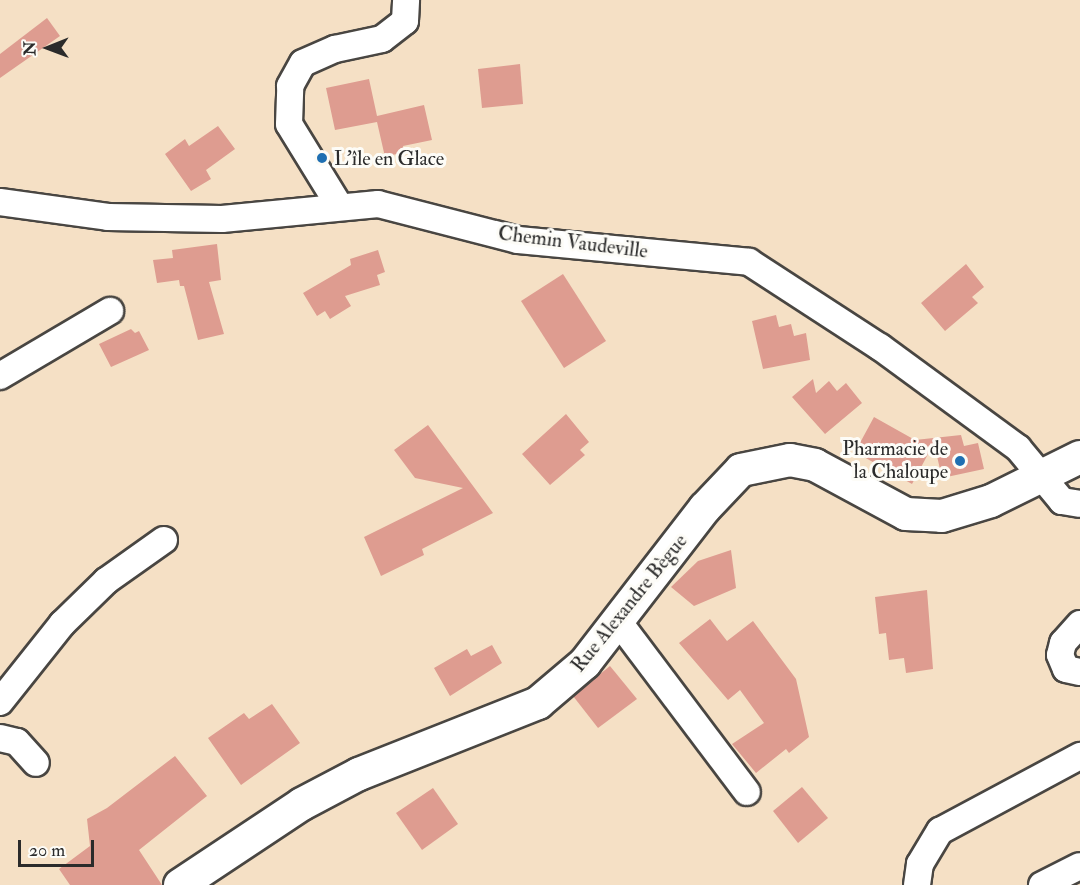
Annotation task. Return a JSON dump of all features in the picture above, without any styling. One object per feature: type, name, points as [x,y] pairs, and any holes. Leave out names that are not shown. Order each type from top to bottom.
[{"type":"main road","name":"Rue Alexandre Bègue","points":[[180,885],[302,804],[350,779],[538,703],[585,663],[705,508],[741,470],[790,460],[815,465],[906,514],[942,516],[992,501],[1080,458]]},
{"type":"street","points":[[340,207],[289,124],[290,86],[303,63],[335,49],[382,39],[405,21],[406,0]]},
{"type":"street","name":"Chemin Vaudeville","points":[[0,202],[108,217],[211,219],[378,204],[518,240],[748,262],[880,347],[1018,448],[1041,479],[1062,501],[1080,504]]},
{"type":"street","points":[[0,376],[110,311]]},
{"type":"street","points":[[0,702],[62,624],[106,581],[164,540]]},
{"type":"street","points":[[618,621],[747,792]]},
{"type":"street","points":[[1080,624],[1063,643],[1060,655],[1065,669],[1080,672]]},
{"type":"street","points":[[0,738],[17,742],[36,763]]},
{"type":"street","points":[[917,885],[920,864],[940,831],[1080,756]]},
{"type":"street","points":[[1042,885],[1080,866]]},
{"type":"building","points":[[47,18],[60,36],[0,78],[0,54]]},
{"type":"building","points":[[520,64],[523,104],[482,108],[478,69]]},
{"type":"building","points":[[369,79],[377,116],[424,105],[432,140],[403,146],[404,152],[385,157],[377,122],[335,130],[326,88]]},
{"type":"building","points":[[218,126],[235,149],[206,170],[211,179],[191,191],[165,154],[185,139],[189,146]]},
{"type":"building","points":[[217,244],[221,280],[209,282],[224,334],[198,340],[184,286],[180,286],[179,280],[157,283],[153,260],[173,258],[172,250]]},
{"type":"building","points":[[378,250],[385,272],[377,275],[380,285],[345,296],[351,306],[330,319],[325,311],[317,316],[303,293],[351,265],[350,259]]},
{"type":"building","points":[[966,264],[984,287],[972,297],[978,303],[945,331],[921,303]]},
{"type":"building","points":[[563,274],[606,341],[564,368],[521,301]]},
{"type":"building","points":[[776,315],[779,327],[791,324],[794,336],[806,333],[810,360],[763,369],[752,321]]},
{"type":"building","points":[[131,329],[135,333],[139,331],[149,350],[111,367],[99,344]]},
{"type":"building","points":[[813,379],[816,393],[829,381],[837,391],[846,383],[862,403],[825,434],[792,397]]},
{"type":"building","points":[[566,414],[589,442],[580,450],[585,455],[550,485],[522,454]]},
{"type":"building","points":[[874,417],[915,440],[961,435],[964,446],[978,443],[984,469],[942,478],[934,443],[912,484],[855,452]]},
{"type":"building","points":[[428,425],[493,513],[422,549],[424,555],[381,576],[364,537],[463,488],[415,478],[394,450]]},
{"type":"building","points":[[731,550],[736,588],[694,606],[671,587],[698,561]]},
{"type":"building","points":[[927,590],[933,669],[906,673],[904,658],[889,660],[886,633],[879,634],[875,597]]},
{"type":"building","points":[[710,619],[727,641],[753,621],[796,679],[809,737],[789,753],[786,749],[756,773],[732,744],[764,723],[740,690],[728,700],[679,643]]},
{"type":"building","points":[[492,645],[502,663],[450,696],[434,668],[467,649],[471,656]]},
{"type":"building","points":[[610,666],[637,699],[598,728],[573,696]]},
{"type":"building","points":[[272,704],[300,743],[241,785],[208,738],[244,713],[249,719]]},
{"type":"building","points":[[175,756],[207,796],[139,850],[162,885],[70,885],[59,869],[90,846],[87,819],[107,808]]},
{"type":"building","points":[[802,787],[828,818],[798,843],[773,811]]},
{"type":"building","points":[[433,788],[458,824],[422,850],[396,813]]},
{"type":"place","name":"L'île en Glace","points":[[322,158]]},
{"type":"place","name":"Pharmacie de la Chaloupe","points":[[960,461]]}]
